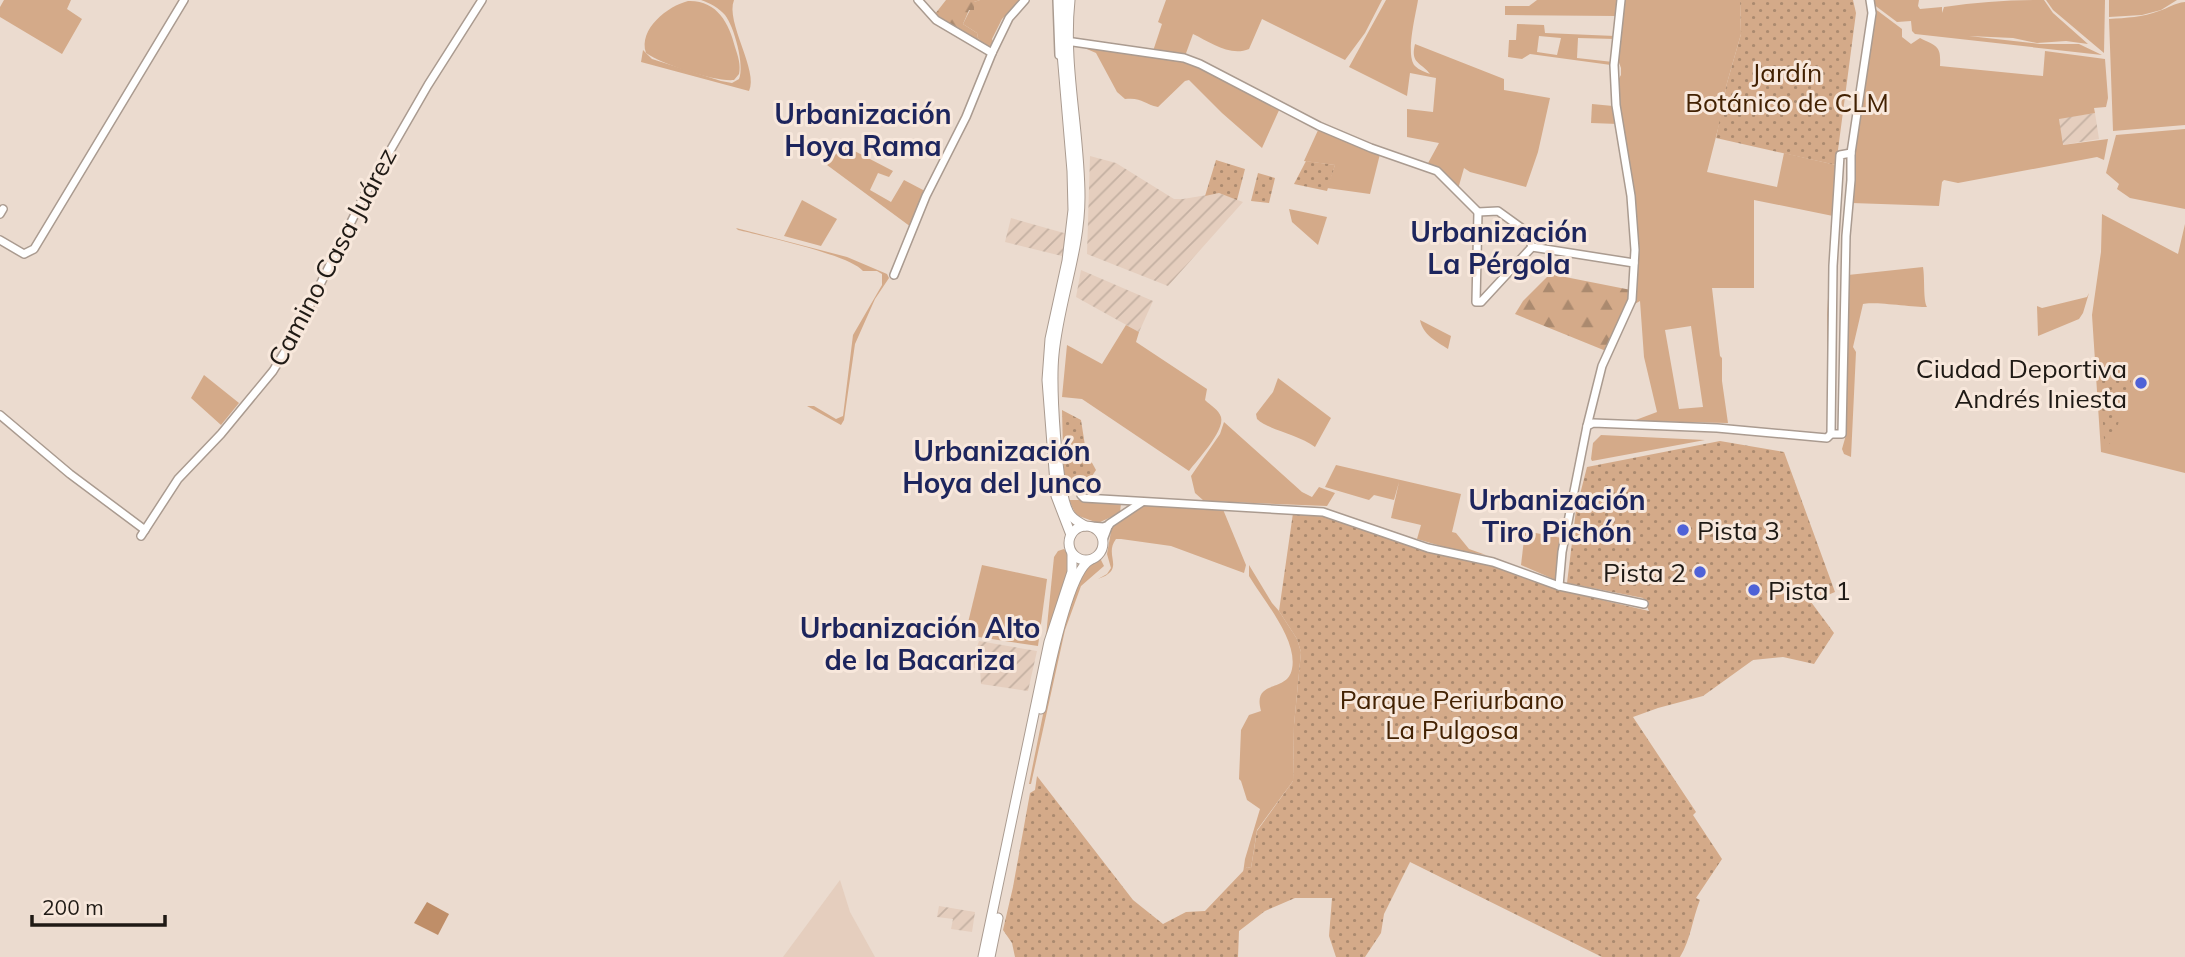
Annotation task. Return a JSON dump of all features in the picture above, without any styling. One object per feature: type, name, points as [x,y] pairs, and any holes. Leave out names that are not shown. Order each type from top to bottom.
[{"type":"main road","points":[[1064,0],[1062,33],[1072,171],[1072,219],[1067,261],[1050,339],[1047,380],[1056,496],[1071,535]]},
{"type":"main road","points":[[990,957],[1055,643],[1079,573],[1101,552],[1103,540],[1098,531],[1071,517],[1062,494],[1054,379],[1055,346],[1073,263],[1079,203],[1068,38],[1070,0]]},
{"type":"main road","points":[[984,957],[1049,642],[1072,572],[1069,545],[1071,535],[1077,528],[1088,526]]},
{"type":"main road","points":[[1072,554],[1090,560]]},
{"type":"street","points":[[0,240],[16,250],[29,253],[34,249],[184,0]]},
{"type":"street","name":"Camino Casa Juárez","points":[[0,415],[143,533],[178,479],[273,371],[296,333],[364,196],[428,85],[482,0]]},
{"type":"street","points":[[918,0],[936,20],[992,53]]},
{"type":"street","points":[[894,275],[926,196],[966,117],[992,53],[1009,18],[1026,0]]},
{"type":"street","points":[[1057,0],[1058,42],[1064,76]]},
{"type":"street","points":[[1559,586],[1562,552],[1602,366],[1632,300],[1634,263],[1631,196],[1614,64],[1621,0]]},
{"type":"street","points":[[1587,426],[1593,423],[1717,428],[1826,438],[1831,434],[1842,434],[1846,236],[1851,153],[1872,12],[1870,0]]},
{"type":"street","points":[[1073,41],[1184,58],[1319,126],[1437,171],[1478,212],[1476,302],[1481,302],[1532,247]]},
{"type":"street","points":[[1831,434],[1833,266],[1840,155],[1851,153]]},
{"type":"street","points":[[1478,212],[1498,211],[1527,232],[1532,247]]},
{"type":"street","points":[[1532,247],[1634,263]]},
{"type":"street","points":[[1081,495],[1084,498],[1124,504],[1146,501],[1323,512],[1428,548],[1493,562],[1559,586],[1644,604]]},
{"type":"street","points":[[1088,526],[1109,524],[1121,515],[1124,504]]},
{"type":"street","points":[[1103,540],[1109,524]]},
{"type":"shaded area","points":[[2095,113],[2099,139],[2062,145],[2059,118]]},
{"type":"shaded area","points":[[1090,156],[1116,163],[1174,199],[1219,193],[1243,202],[1168,286],[1087,254]]},
{"type":"shaded area","points":[[1011,218],[1071,235],[1066,257],[1005,242]]},
{"type":"shaded area","points":[[1081,270],[1153,301],[1139,332],[1076,297]]},
{"type":"shaded area","points":[[979,641],[1037,651],[1028,691],[981,684],[980,668],[970,668]]},
{"type":"shaded area","points":[[840,880],[850,912],[875,957],[783,957]]},
{"type":"shaded area","points":[[427,902],[449,914],[438,935],[414,923]]},
{"type":"shaded area","points":[[939,906],[975,912],[972,932],[951,929],[953,919],[937,917]]},
{"type":"green space","points":[[4,0],[71,0],[67,9],[82,19],[62,54],[0,17],[0,7]]},
{"type":"green space","points":[[701,0],[734,0],[734,21],[750,71],[749,91],[641,62],[643,50],[652,59],[721,81],[732,83],[739,79],[740,56],[728,20],[717,8]]},
{"type":"green space","points":[[946,0],[980,0],[974,2],[974,10],[969,10],[963,24],[977,33],[986,46],[941,22],[935,14]]},
{"type":"green space","points":[[1021,0],[1002,19],[990,49],[978,38],[977,33],[963,24],[974,2]]},
{"type":"green space","points":[[1166,0],[1382,0],[1365,33],[1345,60],[1262,19],[1249,49],[1227,50],[1193,34],[1185,56],[1153,51],[1162,24],[1158,22]]},
{"type":"green space","points":[[1386,0],[1418,0],[1411,53],[1412,61],[1418,69],[1430,74],[1415,59],[1415,44],[1504,79],[1504,90],[1550,98],[1538,152],[1526,187],[1464,168],[1458,189],[1427,165],[1439,143],[1407,137],[1407,109],[1433,112],[1436,78],[1410,73],[1407,96],[1349,67]]},
{"type":"green space","points":[[1537,0],[1618,0],[1617,16],[1505,15],[1505,6],[1529,6]]},
{"type":"green space","points":[[1622,0],[1740,0],[1741,34],[1707,172],[1777,187],[1784,153],[1836,165],[1829,397],[1827,398],[1827,315],[1833,216],[1754,200],[1754,288],[1712,288],[1728,423],[1633,421],[1657,412],[1644,357],[1640,301],[1631,306],[1637,251],[1617,105],[1621,68],[1617,57]],"holes":[[[1691,326],[1703,407],[1679,409],[1665,330]]]},
{"type":"green space","name":"Jardín Botánico de CLM","points":[[1740,0],[1853,0],[1856,13],[1836,165],[1716,138],[1727,83],[1741,34]]},
{"type":"green space","points":[[1872,0],[1919,0],[1920,9],[1942,7],[1942,13],[1944,7],[1956,5],[2044,0],[2053,13],[2088,44],[2066,41],[2037,43],[2013,38],[1969,36],[2040,44],[2079,44],[2102,55],[1915,34],[1911,21],[1897,22],[1873,4]]},
{"type":"green space","points":[[2046,0],[2105,0],[2104,53],[2053,10]]},
{"type":"green space","points":[[2109,0],[2177,0],[2161,10],[2142,15],[2109,17]]},
{"type":"green space","points":[[688,1],[707,4],[725,22],[739,64],[739,74],[734,80],[689,71],[646,53],[646,35],[650,27],[664,13]]},
{"type":"green space","points":[[2185,2],[2185,125],[2113,131],[2109,19],[2147,15]]},
{"type":"green space","points":[[1874,8],[1902,29],[1902,37],[1911,44],[1920,38],[1935,46],[1940,54],[1940,66],[2043,76],[2045,51],[2105,59],[2108,98],[2106,107],[2094,108],[2095,113],[2059,119],[2063,145],[2108,139],[2104,160],[2097,157],[1958,183],[1944,180],[1939,206],[1852,203],[1853,151]]},
{"type":"green space","points":[[1517,24],[1544,25],[1545,33],[1615,36],[1615,39],[1578,38],[1577,58],[1613,62],[1611,65],[1530,54],[1522,59],[1508,57],[1509,40],[1516,40]],"holes":[[[1539,36],[1561,38],[1557,55],[1537,52]]]},
{"type":"green space","points":[[1080,46],[1186,60],[1280,108],[1262,148],[1189,80],[1158,107],[1139,100],[1125,99],[1117,92],[1096,53]]},
{"type":"green space","points":[[1592,104],[1613,106],[1618,124],[1591,123]]},
{"type":"green space","points":[[1319,128],[1380,154],[1370,194],[1327,188],[1335,165],[1304,161]]},
{"type":"green space","points":[[2185,129],[2185,209],[2130,198],[2117,189],[2119,184],[2106,173],[2116,135]]},
{"type":"green space","points":[[843,145],[893,171],[889,177],[878,173],[870,190],[891,202],[904,180],[925,191],[911,227],[827,165]]},
{"type":"green space","points":[[1216,160],[1245,169],[1237,200],[1219,193],[1205,196]]},
{"type":"green space","points":[[1306,161],[1335,165],[1327,191],[1294,184]]},
{"type":"green space","points":[[1258,173],[1275,178],[1269,203],[1251,201]]},
{"type":"green space","points":[[802,200],[837,219],[821,246],[784,236]]},
{"type":"green space","points":[[1289,209],[1327,217],[1318,245],[1292,222]]},
{"type":"green space","name":"Ciudad Deportiva Andrés Iniesta","points":[[2102,214],[2178,254],[2185,224],[2185,473],[2101,452],[2092,315],[2101,252]]},
{"type":"green space","points":[[736,228],[847,257],[887,274],[889,278],[875,299],[855,344],[844,420],[841,425],[807,406],[814,406],[836,419],[843,416],[853,335],[882,285],[882,274],[877,271],[863,271],[842,259]]},
{"type":"green space","points":[[1923,267],[1927,307],[1863,304],[1853,347],[1856,352],[1851,457],[1844,454],[1842,449],[1846,435],[1848,275]]},
{"type":"green space","points":[[1550,274],[1631,290],[1631,300],[1606,351],[1515,314],[1523,301]]},
{"type":"green space","points":[[2089,293],[2079,319],[2038,336],[2037,306],[2042,308],[2087,297]]},
{"type":"green space","points":[[1420,320],[1451,336],[1448,349],[1427,334]]},
{"type":"green space","points":[[1126,325],[1139,332],[1136,342],[1207,389],[1205,400],[1220,414],[1219,430],[1189,471],[1082,399],[1062,397],[1067,345],[1102,364]]},
{"type":"green space","points":[[2099,360],[2134,371],[2113,441],[2109,444],[2104,439]]},
{"type":"green space","points":[[204,375],[239,403],[221,425],[191,398]]},
{"type":"green space","points":[[1278,378],[1331,418],[1315,447],[1257,419],[1256,414],[1273,392]]},
{"type":"green space","points":[[1062,410],[1081,420],[1086,452],[1096,470],[1092,476],[1078,479],[1079,493],[1064,492]]},
{"type":"green space","points":[[1224,422],[1302,492],[1312,497],[1319,487],[1335,493],[1327,506],[1204,501],[1195,493],[1191,476],[1220,434]]},
{"type":"green space","points":[[1601,435],[1705,440],[1592,461],[1593,443]]},
{"type":"green space","name":"Parque Periurbano La Pulgosa","points":[[1720,441],[1784,452],[1835,592],[1811,602],[1834,633],[1814,664],[1783,657],[1753,660],[1703,696],[1633,717],[1696,812],[1693,815],[1722,859],[1696,898],[1700,900],[1680,957],[1602,957],[1410,862],[1384,914],[1381,933],[1365,957],[1336,957],[1329,936],[1332,898],[1295,898],[1265,911],[1239,931],[1238,957],[1015,957],[1012,943],[1003,930],[1030,793],[1035,790],[1037,776],[1133,900],[1163,924],[1186,912],[1205,911],[1247,867],[1251,868],[1257,831],[1293,781],[1294,725],[1301,652],[1297,639],[1279,611],[1293,513],[1323,516],[1349,523],[1450,557],[1504,568],[1555,589],[1649,611],[1643,598],[1567,583],[1576,510],[1587,467]]},
{"type":"green space","points":[[1336,465],[1461,494],[1452,532],[1456,533],[1469,549],[1486,555],[1417,539],[1421,525],[1391,518],[1399,482],[1394,500],[1374,495],[1369,500],[1325,487]]},
{"type":"green space","points":[[1069,500],[1121,503],[1120,513],[1098,523],[1076,515]]},
{"type":"green space","points":[[1149,504],[1222,507],[1246,565],[1244,573],[1171,546],[1116,539],[1111,571],[1098,579],[1111,568],[1107,554],[1112,526]]},
{"type":"green space","points":[[1525,531],[1562,538],[1558,581],[1521,565]]},
{"type":"green space","points":[[1064,549],[1068,566],[1066,578],[1059,605],[1046,636],[1054,557],[1058,551]]},
{"type":"green space","points":[[1100,558],[1104,566],[1081,586],[1065,630],[1029,784],[1055,655],[1066,616],[1083,571],[1088,564]]},
{"type":"green space","points":[[982,565],[1047,579],[1038,646],[965,635]]},
{"type":"green space","points":[[1249,565],[1297,639],[1301,652],[1294,725],[1293,781],[1257,830],[1251,868],[1247,867],[1243,873],[1260,809],[1247,800],[1239,779],[1241,730],[1249,715],[1261,711],[1261,694],[1289,677],[1292,669],[1290,646],[1285,633],[1249,576]]},
{"type":"place","name":"Ciudad Deportiva Andrés Iniesta","points":[[2141,383]]},
{"type":"place","name":"Pista 3","points":[[1683,530]]},
{"type":"place","name":"Pista 2","points":[[1700,572]]},
{"type":"place","name":"Pista 1","points":[[1754,590]]},
{"type":"district","name":"Urbanización Hoya Rama","points":[[863,129]]},
{"type":"district","name":"Urbanización La Pérgola","points":[[1499,247]]},
{"type":"district","name":"Urbanización Hoya del Junco","points":[[1002,466]]},
{"type":"district","name":"Urbanización Tiro Pichón","points":[[1557,515]]},
{"type":"district","name":"Urbanización Alto de la Bacariza","points":[[920,643]]}]
